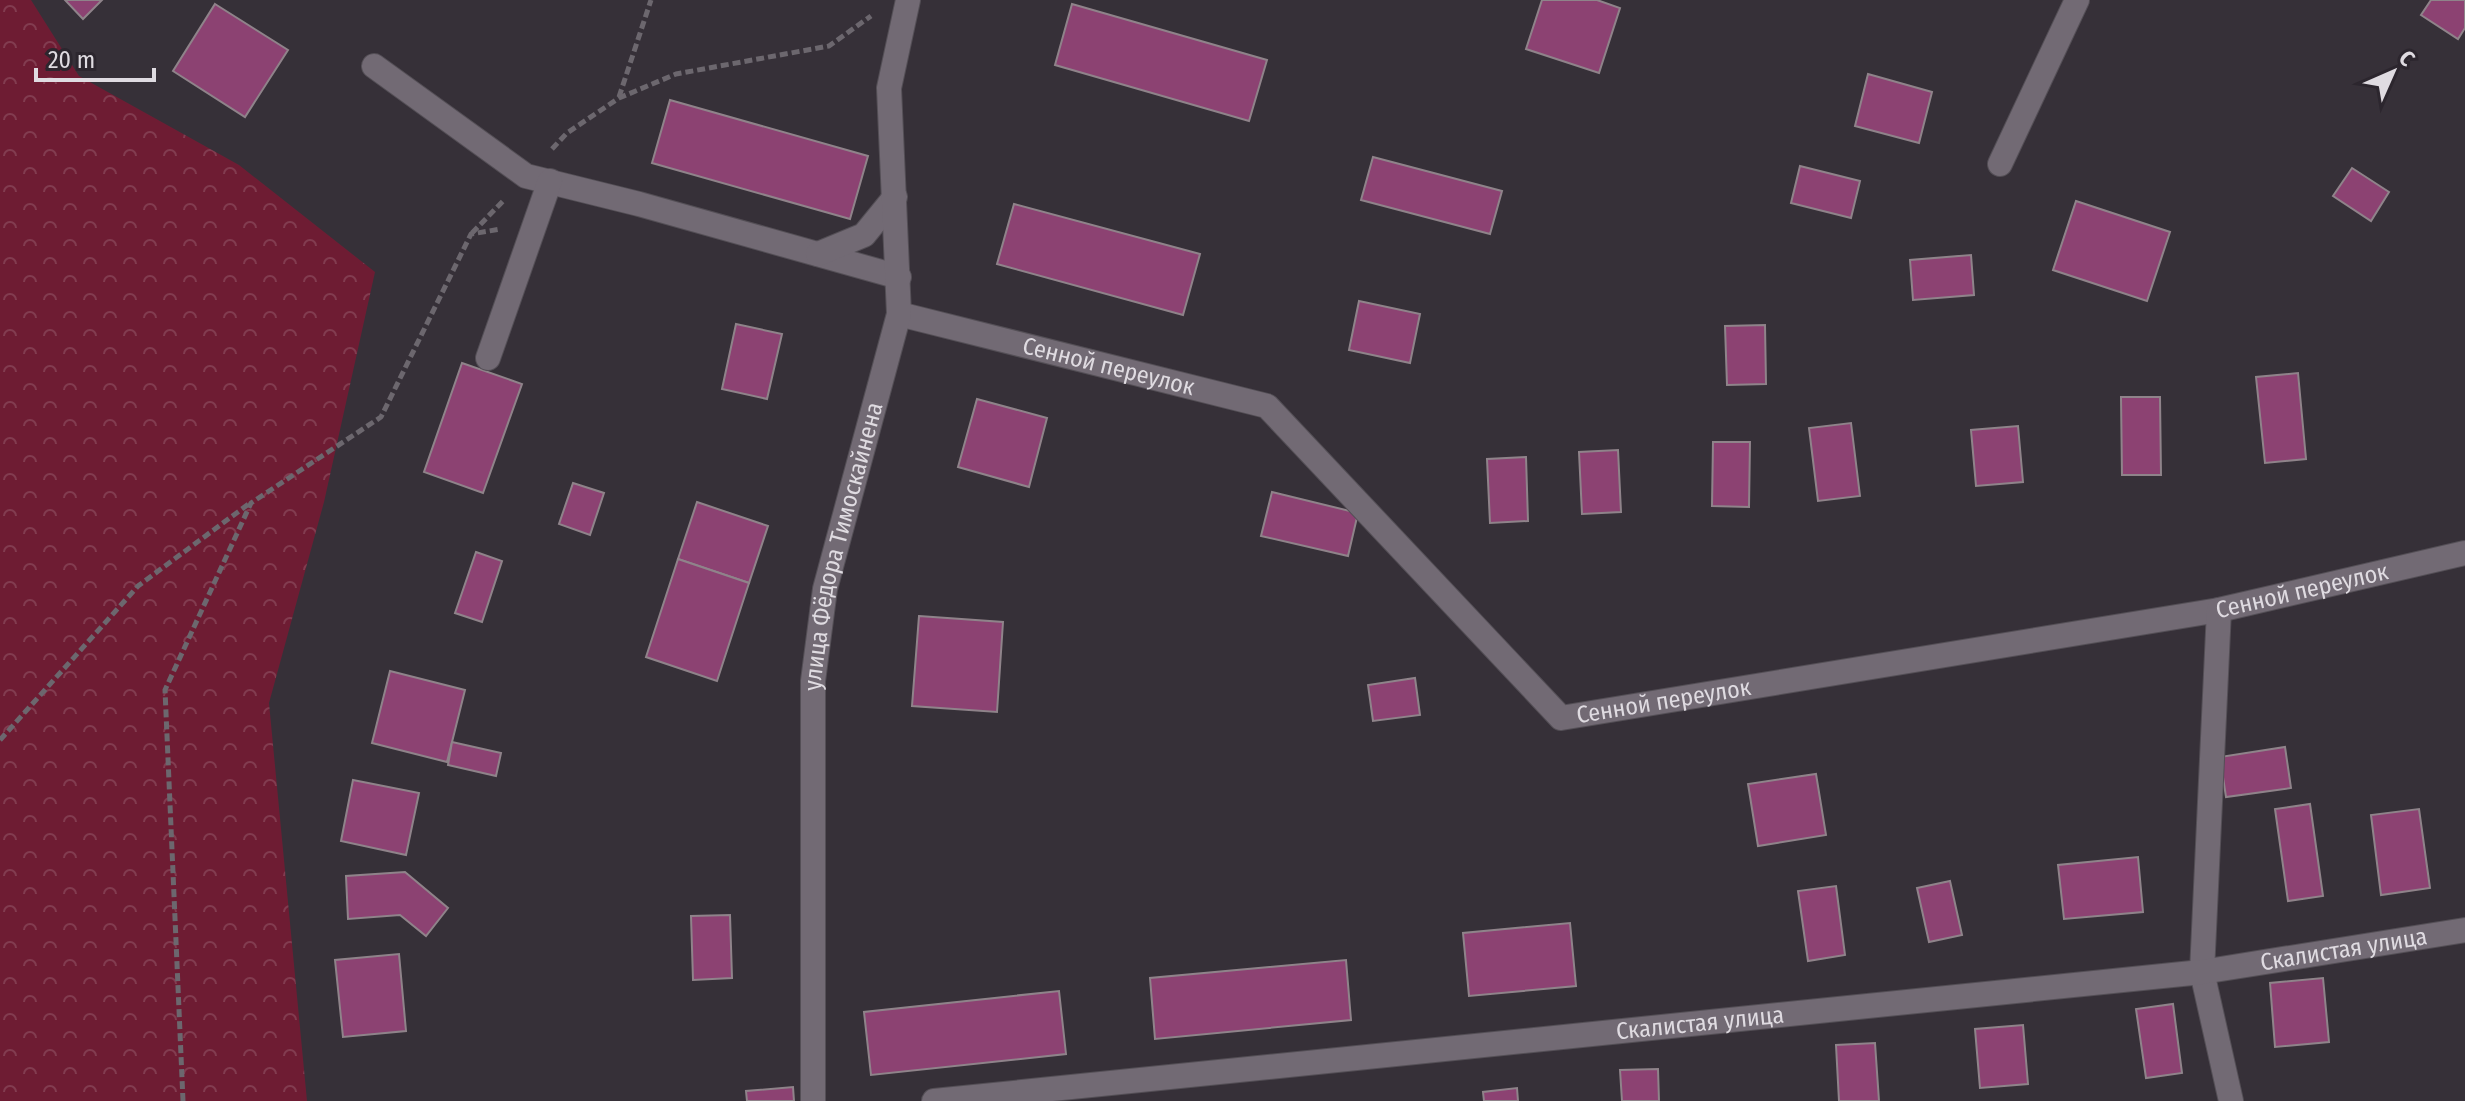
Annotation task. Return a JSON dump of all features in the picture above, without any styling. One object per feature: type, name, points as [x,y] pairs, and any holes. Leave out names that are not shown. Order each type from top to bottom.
[{"type":"street","name":"улица Фёдора Тимоскайнена","points":[[813,1101],[813,681],[825,589],[899,314],[889,88],[908,0]]},
{"type":"street","points":[[2000,164],[2077,0]]},
{"type":"street","points":[[374,66],[538,179],[899,277]]},
{"type":"street","points":[[488,358],[538,179]]},
{"type":"street","points":[[818,254],[864,235],[895,197]]},
{"type":"street","name":"Сенной переулок","points":[[899,314],[1267,406],[1561,718],[2219,610],[2465,553]]},
{"type":"street","points":[[2219,610],[2202,972],[2231,1101]]},
{"type":"street","name":"Скалистая улица","points":[[934,1101],[2202,972],[2465,930]]},
{"type":"path","points":[[619,98],[651,0]]},
{"type":"path","points":[[0,740],[138,586],[251,503],[381,417],[471,234],[538,179],[567,133],[619,98],[676,74],[829,46],[881,9]]},
{"type":"path","points":[[471,234],[502,229]]},
{"type":"path","points":[[183,1101],[165,690],[251,503]]},
{"type":"green space","points":[[0,0],[31,0],[79,76],[239,165],[375,272],[324,502],[269,703],[307,1101],[0,1101]]},
{"type":"building","points":[[65,0],[102,0],[83,19]]},
{"type":"building","points":[[1542,0],[1597,0],[1620,8],[1599,73],[1526,49]]},
{"type":"building","points":[[2431,0],[2465,0],[2465,28],[2458,39],[2421,15]]},
{"type":"building","points":[[215,4],[288,50],[245,117],[173,71]]},
{"type":"building","points":[[1072,4],[1267,60],[1249,121],[1055,65]]},
{"type":"building","points":[[1868,74],[1932,92],[1919,143],[1855,126]]},
{"type":"building","points":[[670,100],[868,156],[850,219],[652,163]]},
{"type":"building","points":[[1373,157],[1502,191],[1490,234],[1361,200]]},
{"type":"building","points":[[1800,166],[1860,181],[1851,218],[1791,203]]},
{"type":"building","points":[[2352,168],[2389,192],[2371,221],[2333,196]]},
{"type":"building","points":[[2076,201],[2170,232],[2147,301],[2053,270]]},
{"type":"building","points":[[1014,204],[1200,254],[1183,315],[997,264]]},
{"type":"building","points":[[1971,255],[1974,295],[1913,300],[1910,260]]},
{"type":"building","points":[[1359,301],[1420,314],[1410,363],[1349,350]]},
{"type":"building","points":[[736,324],[782,334],[767,399],[722,389]]},
{"type":"building","points":[[1765,325],[1766,384],[1727,385],[1725,326]]},
{"type":"building","points":[[462,363],[522,384],[483,493],[424,472]]},
{"type":"building","points":[[2298,373],[2306,459],[2265,463],[2256,377]]},
{"type":"building","points":[[2121,397],[2160,397],[2161,475],[2122,475]]},
{"type":"building","points":[[977,399],[1047,418],[1029,487],[958,467]]},
{"type":"building","points":[[1851,423],[1860,496],[1818,501],[1809,428]]},
{"type":"building","points":[[2018,426],[2023,482],[1976,486],[1971,430]]},
{"type":"building","points":[[1713,442],[1750,442],[1749,507],[1712,506]]},
{"type":"building","points":[[1618,450],[1621,512],[1582,514],[1579,452]]},
{"type":"building","points":[[1526,457],[1528,521],[1490,523],[1487,459]]},
{"type":"building","points":[[573,483],[604,493],[590,535],[559,524]]},
{"type":"building","points":[[1272,492],[1358,513],[1348,556],[1261,536]]},
{"type":"building","points":[[697,502],[768,526],[749,583],[678,559]]},
{"type":"building","points":[[476,552],[502,561],[482,622],[455,613]]},
{"type":"building","points":[[678,559],[749,583],[717,681],[646,657]]},
{"type":"building","points":[[919,616],[1003,622],[997,712],[912,706]]},
{"type":"building","points":[[390,671],[465,690],[447,762],[372,743]]},
{"type":"building","points":[[1415,678],[1420,715],[1373,721],[1368,685]]},
{"type":"building","points":[[452,742],[501,753],[496,776],[448,765]]},
{"type":"building","points":[[2285,747],[2291,788],[2226,797],[2220,757]]},
{"type":"building","points":[[1816,774],[1826,835],[1758,846],[1748,784]]},
{"type":"building","points":[[353,780],[419,793],[406,855],[341,841]]},
{"type":"building","points":[[2310,804],[2323,896],[2288,901],[2275,809]]},
{"type":"building","points":[[2419,809],[2430,888],[2381,895],[2371,815]]},
{"type":"building","points":[[2138,857],[2143,912],[2064,919],[2058,865]]},
{"type":"building","points":[[405,872],[448,908],[426,936],[400,915],[348,919],[346,876]]},
{"type":"building","points":[[1950,881],[1962,935],[1929,942],[1917,888]]},
{"type":"building","points":[[1836,886],[1845,955],[1808,961],[1798,891]]},
{"type":"building","points":[[730,915],[732,978],[693,980],[691,916]]},
{"type":"building","points":[[1570,923],[1576,986],[1469,996],[1463,933]]},
{"type":"building","points":[[399,954],[406,1031],[343,1037],[335,960]]},
{"type":"building","points":[[1346,960],[1351,1020],[1155,1039],[1150,978]]},
{"type":"building","points":[[2323,978],[2329,1042],[2275,1047],[2270,983]]},
{"type":"building","points":[[1059,991],[1066,1054],[871,1075],[864,1012]]},
{"type":"building","points":[[2173,1004],[2182,1073],[2146,1078],[2136,1009]]},
{"type":"building","points":[[2023,1025],[2028,1084],[1980,1088],[1975,1029]]},
{"type":"building","points":[[1875,1043],[1879,1101],[1839,1101],[1836,1045]]},
{"type":"building","points":[[1658,1069],[1659,1101],[1622,1101],[1620,1070]]},
{"type":"building","points":[[793,1087],[794,1101],[747,1101],[746,1091]]},
{"type":"building","points":[[1517,1088],[1518,1101],[1484,1101],[1483,1092]]}]
